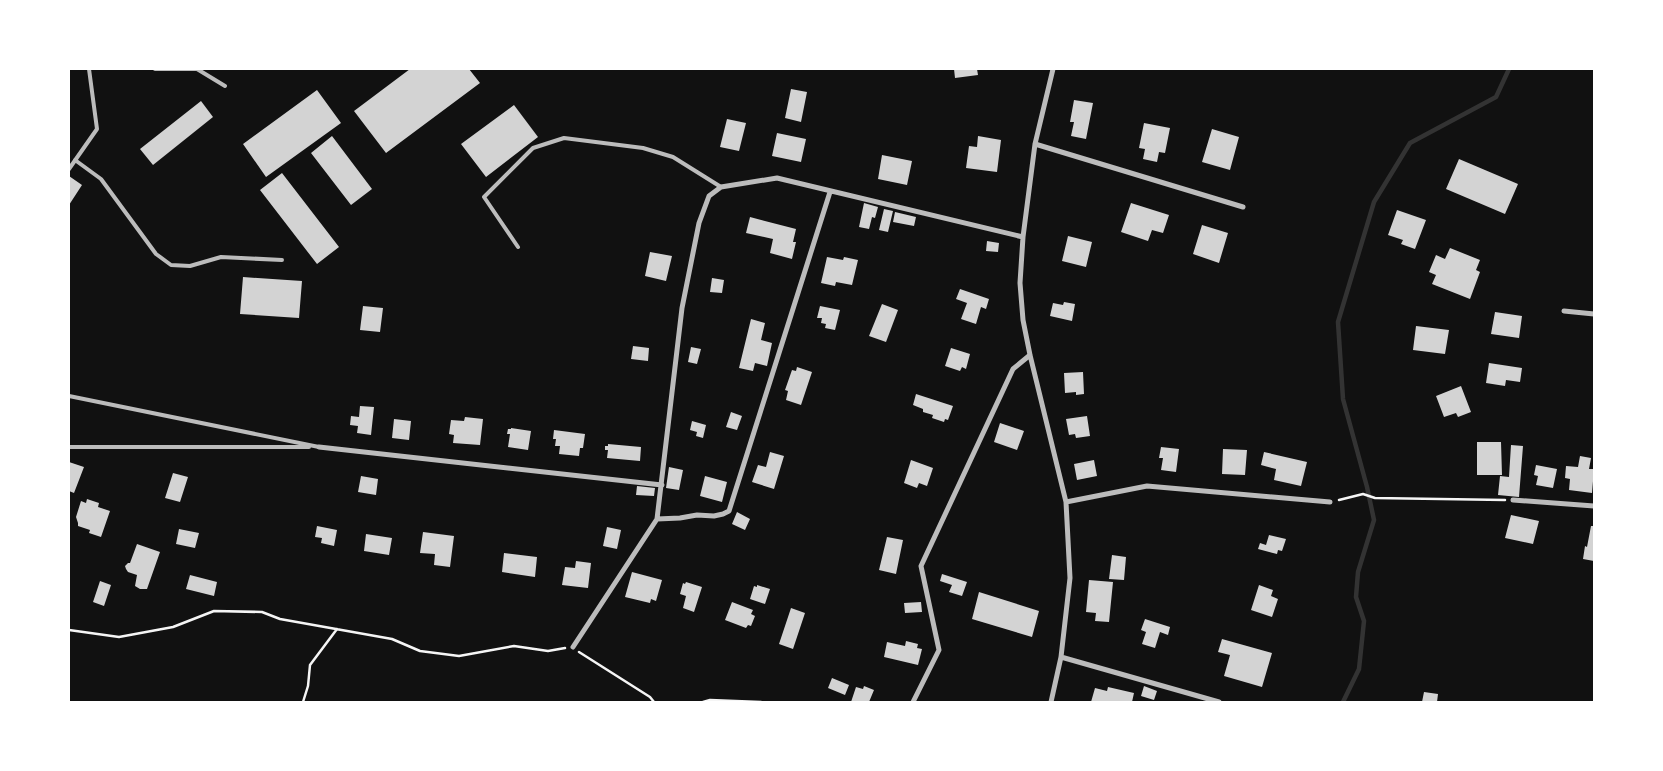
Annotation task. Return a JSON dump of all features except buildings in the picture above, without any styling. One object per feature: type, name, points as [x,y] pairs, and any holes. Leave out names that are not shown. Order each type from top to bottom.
[{"type":"street","points":[[1051,702],[1061,657],[1070,578],[1066,502],[1030,355],[1023,320],[1020,283],[1023,237],[1035,144],[1052,69]]},
{"type":"street","points":[[1035,144],[1243,207]]},
{"type":"street","points":[[573,647],[657,519],[682,308],[698,223],[709,196],[721,188],[778,178],[1023,237]]},
{"type":"street","points":[[657,519],[697,515],[714,516],[729,511],[830,192]]},
{"type":"street","points":[[1564,311],[1594,314]]},
{"type":"street","points":[[913,702],[938,650],[921,566],[1013,368],[1030,355]]},
{"type":"street","points":[[319,447],[662,485]]},
{"type":"street","points":[[1066,502],[1147,486],[1330,502]]},
{"type":"street","points":[[1513,500],[1594,506]]},
{"type":"street","points":[[1061,657],[1219,702]]},
{"type":"lane","points":[[69,169],[97,129],[89,69]]},
{"type":"lane","points":[[155,69],[197,69],[225,86]]},
{"type":"lane","points":[[518,247],[484,197],[533,148],[564,138],[642,148],[673,157],[721,188]]},
{"type":"lane","points":[[75,160],[101,179],[156,254],[171,265],[190,266],[222,257],[282,260]]},
{"type":"lane","points":[[69,396],[319,447]]},
{"type":"lane","points":[[69,447],[319,447]]},
{"type":"path","points":[[1330,502],[1363,494],[1376,498],[1513,500]]},
{"type":"path","points":[[69,630],[119,637],[173,627],[214,611],[262,612],[280,619],[392,638],[420,651],[459,656],[514,646],[548,651],[573,647],[650,697],[654,702]]},
{"type":"path","points":[[303,702],[308,686],[310,665],[337,629]]},
{"type":"path","points":[[703,702],[710,700],[761,702]]},
{"type":"waterway","points":[[1343,702],[1359,669],[1364,621],[1356,597],[1358,572],[1374,520],[1343,399],[1338,322],[1374,202],[1410,143],[1496,97],[1509,69]]}]
